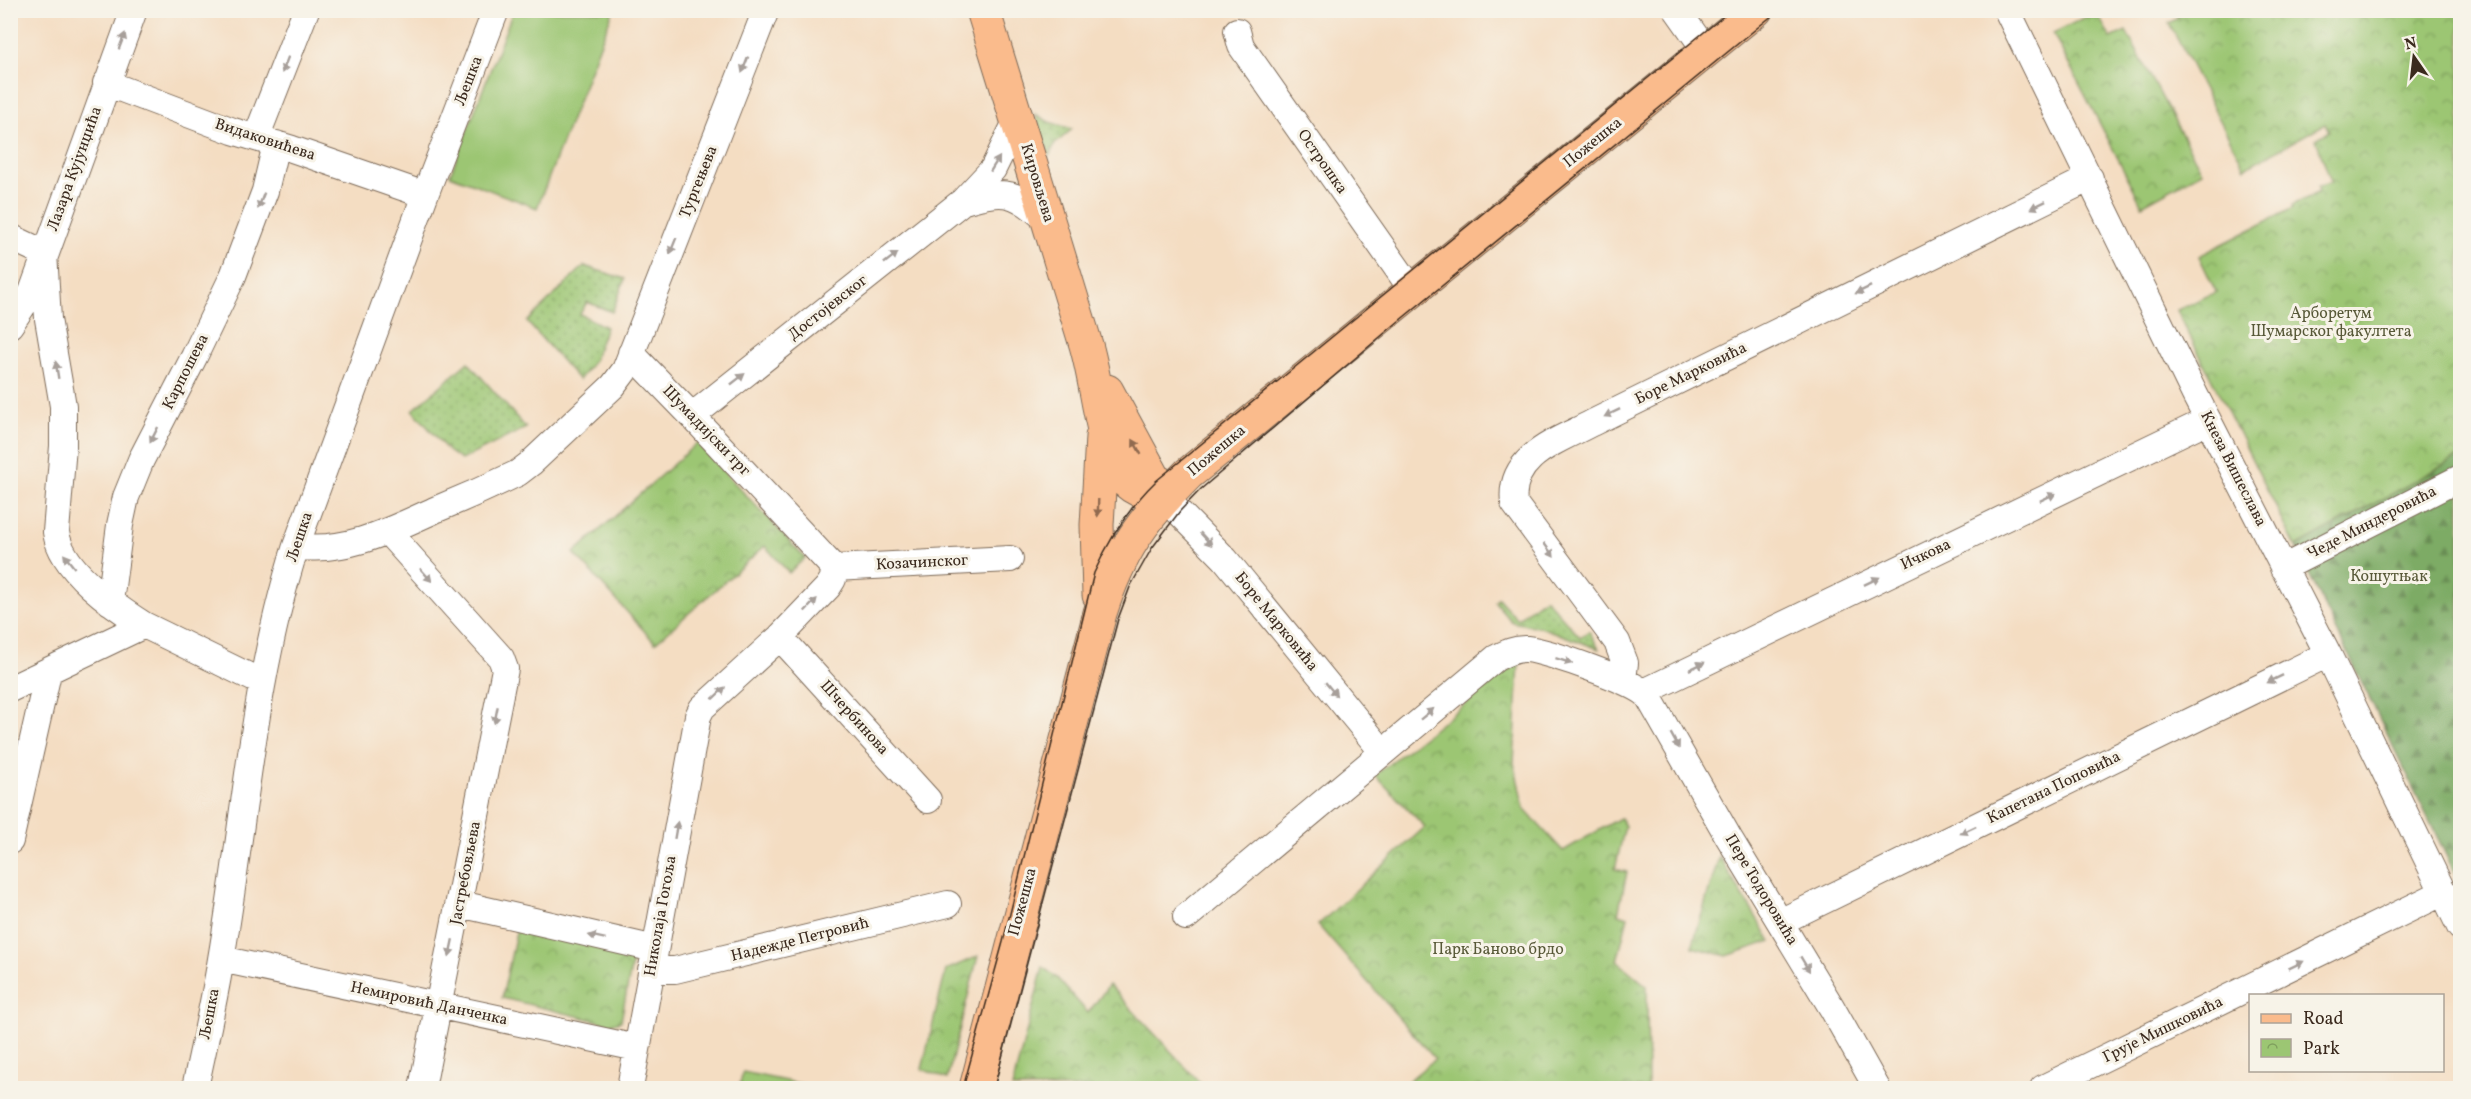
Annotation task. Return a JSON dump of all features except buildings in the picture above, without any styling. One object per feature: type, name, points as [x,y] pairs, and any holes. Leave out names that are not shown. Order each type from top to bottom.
[{"type":"main road","name":"Кировљева","points":[[983,10],[1089,356],[1102,429],[1126,482],[1146,493],[1165,498]]},
{"type":"main road","name":"Пожешка","points":[[976,1089],[1100,613],[1119,560],[1140,525],[1188,474],[1756,10]]},
{"type":"main road","name":"Кировљева","points":[[1089,356],[1165,498]]},
{"type":"main road","points":[[1100,613],[1097,525],[1102,429]]},
{"type":"street","name":"Лазара Кујунџића","points":[[10,325],[32,292],[44,253],[134,10]]},
{"type":"street","name":"Карпошева","points":[[110,602],[126,497],[141,460],[194,357],[232,276],[265,191],[266,141],[306,10]]},
{"type":"street","name":"Љешка","points":[[195,1089],[221,959],[261,682],[281,592],[425,195],[496,10]]},
{"type":"street","name":"Тургењева","points":[[631,353],[766,10]]},
{"type":"street","points":[[1677,10],[1706,51]]},
{"type":"street","name":"Кнеза Вишеслава","points":[[2007,10],[2208,420],[2328,654],[2460,927]]},
{"type":"street","name":"Острошка","points":[[1237,31],[1241,46],[1413,291]]},
{"type":"street","name":"Видаковићева","points":[[106,82],[266,141],[425,195]]},
{"type":"street","name":"Достојевског","points":[[692,416],[963,201],[993,169],[1017,120]]},
{"type":"street","name":"Боре Марковића","points":[[1634,686],[1617,642],[1515,503],[1513,489],[1518,473],[1527,461],[1537,452],[1592,423],[2090,178]]},
{"type":"street","name":"Достојевског","points":[[963,201],[990,194],[1009,195],[1027,202],[1049,222]]},
{"type":"street","points":[[10,237],[44,253],[48,319],[63,406],[63,446],[56,532],[58,545],[70,564],[110,602],[144,625],[261,682]]},
{"type":"street","name":"Шумадијски трг","points":[[631,353],[834,568]]},
{"type":"street","points":[[296,546],[309,548],[339,546],[388,532],[519,472],[613,386],[625,370],[631,353]]},
{"type":"street","name":"Ичкова","points":[[1634,686],[2208,420]]},
{"type":"street","name":"Чеде Миндеровића","points":[[2283,568],[2460,478]]},
{"type":"street","name":"Боре Марковића","points":[[1165,498],[1225,559],[1382,751]]},
{"type":"street","name":"Јастребовљева","points":[[388,532],[501,658],[505,669],[422,1089]]},
{"type":"street","name":"Козачинског","points":[[834,568],[1010,559]]},
{"type":"street","points":[[780,637],[828,587],[833,579],[834,568]]},
{"type":"street","points":[[10,689],[48,673],[144,625]]},
{"type":"street","name":"Николаја Гогоља","points":[[630,1089],[695,723],[702,708],[780,637]]},
{"type":"street","name":"Шчербинова","points":[[780,637],[928,800]]},
{"type":"street","points":[[1186,917],[1496,658],[1508,652],[1526,649],[1634,686]]},
{"type":"street","name":"Капетана Поповића","points":[[1780,922],[2328,654]]},
{"type":"street","points":[[10,841],[48,673]]},
{"type":"street","name":"Пере Тодоровића","points":[[1634,686],[1780,922],[1878,1089]]},
{"type":"street","name":"Грује Мишковића","points":[[2043,1089],[2444,892]]},
{"type":"street","name":"Надежде Петровић","points":[[460,904],[653,960],[675,970],[948,904]]},
{"type":"street","name":"Немировић Данченка","points":[[221,959],[637,1048]]},
{"type":"green space","name":"Арборетум Шумарског факултета","points":[[2175,10],[2460,11],[2460,456],[2296,547],[2177,310],[2216,292],[2199,256],[2293,208],[2293,205],[2319,192],[2318,187],[2331,182],[2316,139],[2329,131],[2325,124],[2245,168],[2169,23],[2178,18]]},
{"type":"green space","points":[[513,11],[613,11],[537,208],[450,175]]},
{"type":"green space","points":[[2096,12],[2111,38],[2126,31],[2202,172],[2142,205],[2053,33]]},
{"type":"green space","points":[[1035,114],[1049,122],[1072,129],[1055,144],[1049,156]]},
{"type":"green space","points":[[584,266],[625,279],[612,312],[587,302],[580,314],[606,327],[593,362],[579,380],[527,322]]},
{"type":"green space","points":[[468,362],[526,428],[461,460],[449,452],[413,410]]},
{"type":"green space","points":[[697,443],[805,558],[789,573],[765,546],[655,643],[574,553]]},
{"type":"green space","name":"Кошутњак","points":[[2460,456],[2460,884],[2296,547]]},
{"type":"green space","points":[[1498,598],[1517,619],[1545,598],[1580,637],[1589,631],[1599,649],[1543,628],[1512,622],[1495,602]]},
{"type":"green space","name":"Парк Баново брдо","points":[[1519,662],[1514,763],[1524,809],[1563,851],[1620,818],[1625,826],[1615,869],[1627,872],[1618,914],[1628,917],[1617,961],[1647,986],[1648,1088],[1400,1088],[1435,1059],[1318,925],[1425,827],[1375,775]]},
{"type":"green space","points":[[1719,857],[1771,941],[1727,956],[1692,947]]},
{"type":"green space","points":[[517,928],[634,952],[621,1021],[610,1024],[502,998]]},
{"type":"green space","points":[[978,956],[947,1079],[922,1069],[946,970]]},
{"type":"green space","points":[[1043,967],[1057,978],[1088,1013],[1109,985],[1205,1088],[1012,1088]]},
{"type":"green space","points":[[743,1072],[815,1087],[739,1088]]},
{"type":"tram line","points":[[963,1088],[1003,942],[1094,573],[1106,548],[1128,513],[1156,481],[1731,10]]},
{"type":"tram line","points":[[994,1088],[1118,619],[1130,587],[1152,548],[1180,511],[1201,489],[1399,321],[1779,10]]}]
